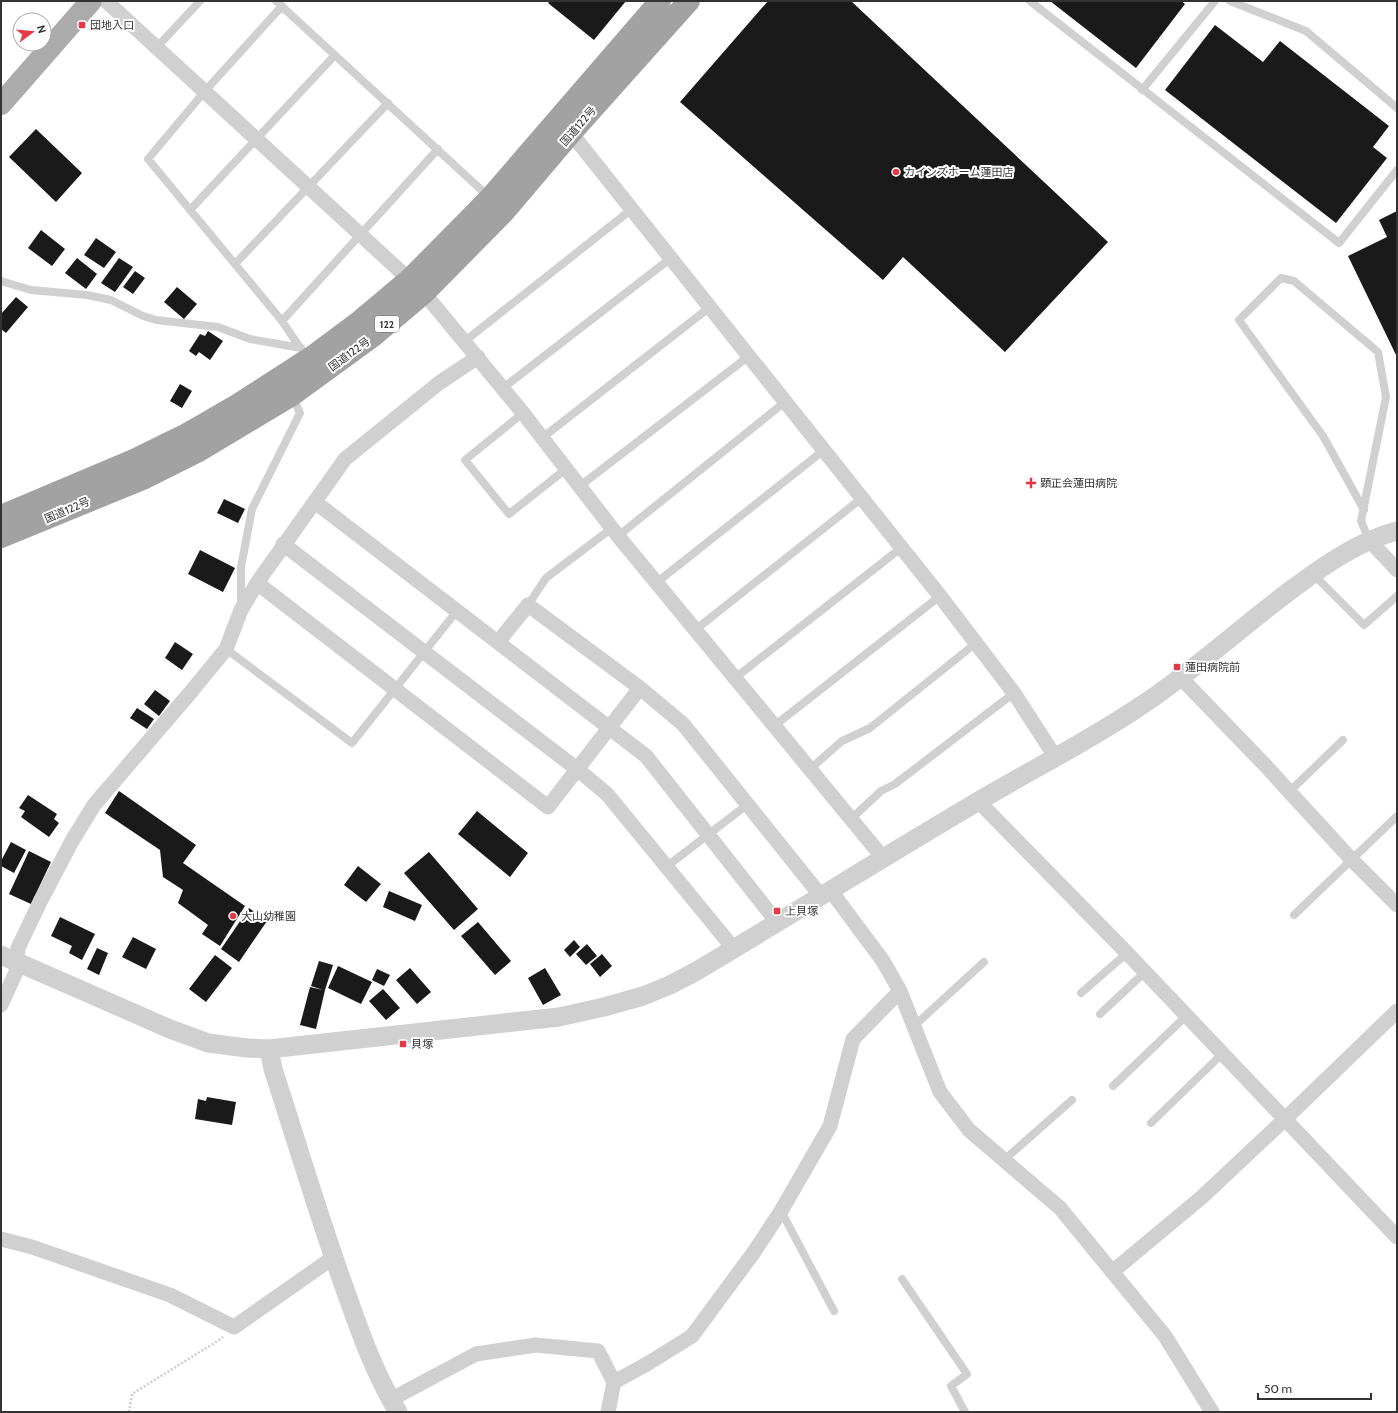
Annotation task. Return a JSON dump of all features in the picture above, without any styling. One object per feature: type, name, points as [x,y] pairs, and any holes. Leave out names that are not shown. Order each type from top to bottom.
[{"type":"highway","name":"国道122号","points":[[1,538],[145,478],[197,452],[292,395],[373,336],[660,1]]},
{"type":"highway","name":"国道122号","points":[[1,516],[134,460],[185,435],[237,406],[304,354],[417,286],[504,212],[571,133],[689,1]]},
{"type":"main road","points":[[1,104],[91,1]]},
{"type":"street","points":[[106,1],[417,286],[465,341],[656,583],[884,859]]},
{"type":"street","points":[[571,133],[940,596],[1014,693],[1056,758]]},
{"type":"street","points":[[9,958],[18,948],[72,841],[94,805],[226,649],[241,610],[257,583],[283,544],[345,460],[439,384],[478,357]]},
{"type":"street","points":[[315,502],[456,612],[498,642],[646,756],[777,922]]},
{"type":"street","points":[[9,958],[170,1029],[208,1043],[240,1048],[269,1048],[560,1017],[643,996],[670,985],[734,949],[978,801],[1106,730],[1180,678],[1284,595],[1313,574],[1369,540],[1397,531]]},
{"type":"street","points":[[1369,540],[1397,570]]},
{"type":"street","points":[[283,544],[577,769],[607,794],[734,949]]},
{"type":"street","points":[[257,583],[548,807],[640,688]]},
{"type":"street","points":[[498,642],[528,605],[640,688],[683,724],[748,804],[883,962],[900,991],[940,1092],[969,1130],[1060,1208],[1165,1336],[1212,1412]]},
{"type":"street","points":[[1180,678],[1351,859],[1397,905]]},
{"type":"street","points":[[978,801],[1127,953],[1284,1120],[1397,1237]]},
{"type":"street","points":[[1,1005],[16,972],[9,958]]},
{"type":"street","points":[[614,1382],[647,1364],[692,1336],[754,1252],[781,1211],[830,1126],[854,1039],[900,991]]},
{"type":"street","points":[[1112,1272],[1202,1197],[1397,1011]]},
{"type":"street","points":[[269,1048],[273,1069],[334,1257],[364,1343],[394,1406],[476,1354],[536,1345],[598,1351],[614,1382],[608,1412]]},
{"type":"street","points":[[1,1239],[32,1247],[170,1295],[234,1327],[334,1257]]},
{"type":"lane","points":[[157,47],[200,1]]},
{"type":"lane","points":[[1030,1],[1339,243],[1397,170]]},
{"type":"lane","points":[[1142,90],[1215,1]]},
{"type":"lane","points":[[1230,1],[1306,31],[1397,108]]},
{"type":"lane","points":[[304,354],[282,321],[148,159],[279,4],[490,198]]},
{"type":"lane","points":[[190,210],[335,55]]},
{"type":"lane","points":[[235,264],[388,103]]},
{"type":"lane","points":[[282,321],[438,149]]},
{"type":"lane","points":[[465,341],[632,209]]},
{"type":"lane","points":[[503,388],[671,258]]},
{"type":"lane","points":[[1364,510],[1323,436],[1239,320],[1281,278],[1294,281],[1378,352],[1386,397],[1364,510],[1361,521],[1369,540]]},
{"type":"lane","points":[[1,281],[31,290],[87,295],[111,300],[143,316],[156,320],[218,327],[250,339],[304,354]]},
{"type":"lane","points":[[542,438],[710,307]]},
{"type":"lane","points":[[580,486],[748,356]]},
{"type":"lane","points":[[241,610],[241,567],[252,509],[300,413],[292,395]]},
{"type":"lane","points":[[528,605],[546,578],[615,532],[785,402]]},
{"type":"lane","points":[[523,413],[465,460],[509,514],[566,469]]},
{"type":"lane","points":[[656,583],[824,450]]},
{"type":"lane","points":[[695,630],[862,498]]},
{"type":"lane","points":[[735,678],[901,548]]},
{"type":"lane","points":[[1313,574],[1364,625],[1397,596]]},
{"type":"lane","points":[[774,726],[940,596]]},
{"type":"lane","points":[[226,649],[352,743],[456,612]]},
{"type":"lane","points":[[810,769],[842,740],[870,728],[976,644]]},
{"type":"lane","points":[[851,820],[881,791],[895,784],[1014,693]]},
{"type":"lane","points":[[1289,792],[1343,740]]},
{"type":"lane","points":[[666,867],[748,804]]},
{"type":"lane","points":[[1294,915],[1396,817]]},
{"type":"lane","points":[[1080,992],[1127,953]]},
{"type":"lane","points":[[914,1026],[984,962]]},
{"type":"lane","points":[[1100,1014],[1145,972]]},
{"type":"lane","points":[[1113,1086],[1186,1016]]},
{"type":"lane","points":[[1151,1123],[1222,1054]]},
{"type":"lane","points":[[1004,1160],[1072,1100]]},
{"type":"lane","points":[[781,1211],[834,1311]]},
{"type":"lane","points":[[902,1279],[968,1374],[950,1386],[965,1412]]},
{"type":"path","points":[[129,1412],[132,1394],[216,1342],[234,1327]]},
{"type":"building","points":[[550,1],[626,1],[594,40],[548,3]]},
{"type":"building","name":"カインズホーム蓮田店","points":[[768,1],[851,1],[1108,242],[1005,352],[903,257],[883,280],[680,102]]},
{"type":"building","points":[[1050,1],[1181,1],[1185,4],[1136,68]]},
{"type":"building","points":[[1215,25],[1263,62],[1280,41],[1389,126],[1373,147],[1387,158],[1336,223],[1165,90]]},
{"type":"building","points":[[36,129],[82,173],[56,202],[9,157]]},
{"type":"building","points":[[1397,211],[1397,357],[1348,256],[1387,237],[1379,220]]},
{"type":"building","points":[[41,230],[65,249],[52,266],[28,248]]},
{"type":"building","points":[[96,238],[116,252],[104,268],[84,255]]},
{"type":"building","points":[[77,258],[97,274],[86,289],[65,273]]},
{"type":"building","points":[[119,258],[133,267],[115,292],[101,283]]},
{"type":"building","points":[[135,271],[145,278],[133,294],[123,287]]},
{"type":"building","points":[[177,287],[197,304],[184,319],[164,302]]},
{"type":"building","points":[[16,297],[28,307],[6,333],[1,329],[1,314]]},
{"type":"building","points":[[208,331],[223,341],[210,360],[199,352],[196,356],[189,351],[200,334],[205,336]]},
{"type":"building","points":[[180,384],[192,391],[182,408],[170,401]]},
{"type":"building","points":[[224,499],[245,509],[238,523],[217,513]]},
{"type":"building","points":[[200,550],[235,568],[223,592],[188,574]]},
{"type":"building","points":[[175,642],[193,654],[182,670],[165,658]]},
{"type":"building","points":[[155,690],[170,701],[159,716],[144,704]]},
{"type":"building","points":[[137,708],[154,719],[147,729],[130,718]]},
{"type":"building","points":[[119,791],[196,845],[183,863],[245,906],[220,946],[202,934],[208,925],[178,903],[183,890],[163,877],[160,850],[105,813]]},
{"type":"building","points":[[28,795],[57,814],[54,819],[59,823],[49,837],[21,817],[25,811],[19,808]]},
{"type":"building","points":[[477,811],[528,853],[510,877],[458,834]]},
{"type":"building","points":[[11,842],[26,850],[14,873],[1,866],[1,861]]},
{"type":"building","points":[[29,851],[51,862],[31,904],[9,894]]},
{"type":"building","points":[[429,852],[478,909],[454,930],[404,873]]},
{"type":"building","points":[[358,866],[381,884],[366,902],[344,885]]},
{"type":"building","points":[[389,891],[422,905],[415,921],[383,907]]},
{"type":"building","points":[[249,908],[267,921],[239,962],[221,949]]},
{"type":"building","points":[[60,917],[95,934],[82,960],[69,953],[72,946],[51,936]]},
{"type":"building","points":[[478,922],[511,961],[495,975],[461,936]]},
{"type":"building","points":[[133,937],[156,949],[146,969],[122,957]]},
{"type":"building","points":[[574,940],[580,947],[570,957],[564,950]]},
{"type":"building","points":[[587,944],[597,956],[586,965],[576,954]]},
{"type":"building","points":[[97,948],[108,953],[99,975],[87,969]]},
{"type":"building","points":[[602,954],[612,966],[600,977],[590,964]]},
{"type":"building","points":[[215,955],[232,968],[206,1002],[189,989]]},
{"type":"building","points":[[319,961],[333,965],[325,990],[316,1029],[300,1025],[310,987],[323,990],[311,986]]},
{"type":"building","points":[[338,966],[372,982],[361,1004],[328,988]]},
{"type":"building","points":[[410,968],[431,992],[417,1004],[396,980]]},
{"type":"building","points":[[545,968],[561,995],[543,1005],[528,978]]},
{"type":"building","points":[[377,969],[390,975],[384,986],[372,980]]},
{"type":"building","points":[[383,989],[400,1008],[386,1020],[369,1001]]},
{"type":"building","points":[[207,1097],[236,1102],[232,1125],[195,1119],[198,1099],[206,1101]]},
{"type":"place","name":"団地入口","points":[[82,25]]},
{"type":"place","name":"カインズホーム蓮田店","points":[[896,172]]},
{"type":"place","name":"顕正会蓮田病院","points":[[1031,483]]},
{"type":"place","name":"蓮田病院前","points":[[1177,667]]},
{"type":"place","name":"上貝塚","points":[[777,911]]},
{"type":"place","name":"大山幼稚園","points":[[233,916]]},
{"type":"place","name":"貝塚","points":[[403,1044]]}]
